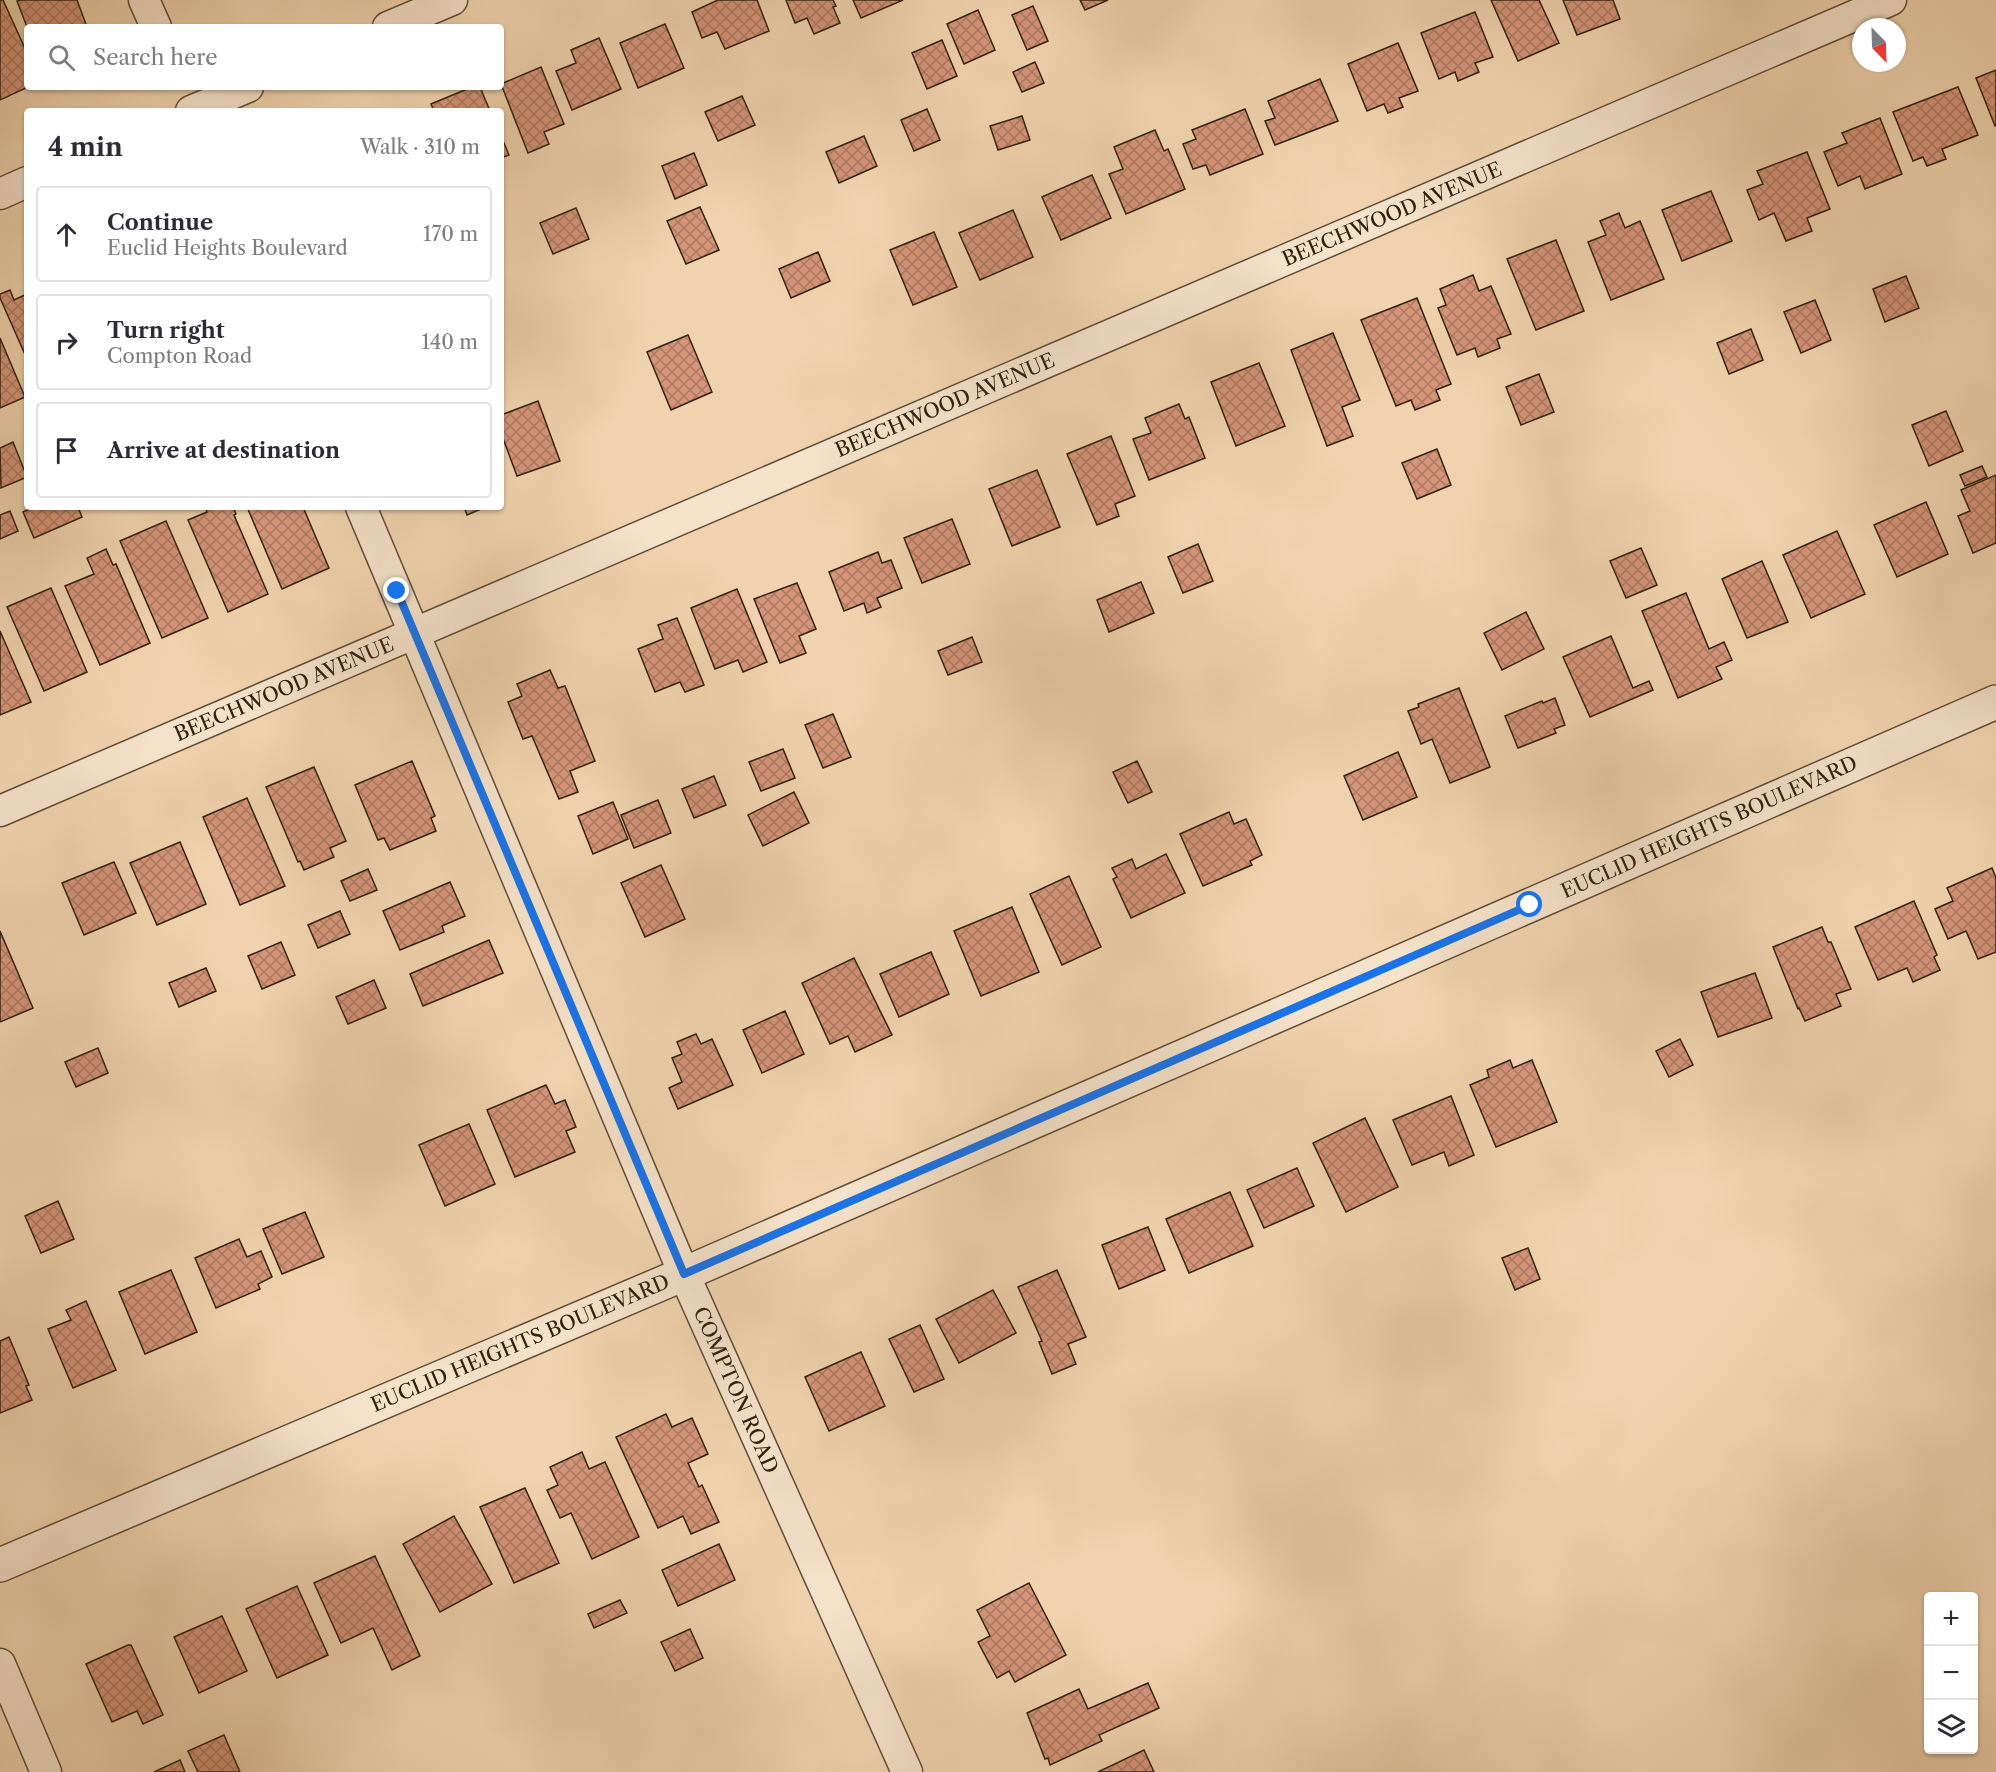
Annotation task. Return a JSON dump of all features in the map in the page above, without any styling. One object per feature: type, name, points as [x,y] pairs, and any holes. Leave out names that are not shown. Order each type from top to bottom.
[{"type":"street","points":[[144,0],[155,24]]},
{"type":"street","points":[[395,24],[452,0]]},
{"type":"street","name":"BEECHWOOD AVENUE","points":[[0,811],[1891,0]]},
{"type":"street","points":[[183,90],[191,108]]},
{"type":"street","points":[[199,108],[241,90]]},
{"type":"street","points":[[0,194],[24,183]]},
{"type":"street","name":"COMPTON ROAD","points":[[362,510],[684,1274],[907,1772]]},
{"type":"street","name":"EUCLID HEIGHTS BOULEVARD","points":[[0,1565],[684,1274],[1996,702]]},
{"type":"street","points":[[0,1664],[46,1772]]},
{"type":"building","points":[[0,0],[3,0],[24,46],[24,89],[0,100]]},
{"type":"building","points":[[77,0],[86,24],[26,24],[17,1]]},
{"type":"building","points":[[718,0],[757,0],[769,31],[725,49],[717,32],[702,38],[692,12]]},
{"type":"building","points":[[786,0],[833,0],[836,6],[833,7],[840,23],[814,34],[807,18],[795,23]]},
{"type":"building","points":[[853,0],[903,0],[861,18]]},
{"type":"building","points":[[1080,0],[1108,0],[1085,10]]},
{"type":"building","points":[[1491,0],[1539,0],[1559,43],[1518,61]]},
{"type":"building","points":[[1563,0],[1613,0],[1620,19],[1577,35]]},
{"type":"building","points":[[1033,6],[1048,41],[1027,50],[1012,15]]},
{"type":"building","points":[[978,10],[995,50],[964,64],[947,24]]},
{"type":"building","points":[[1475,12],[1493,57],[1475,63],[1479,72],[1458,81],[1455,72],[1439,79],[1421,33]]},
{"type":"building","points":[[665,24],[684,68],[638,88],[620,43]]},
{"type":"building","points":[[599,38],[621,89],[572,110],[556,71],[576,63],[571,50]]},
{"type":"building","points":[[942,40],[957,76],[927,89],[912,53]]},
{"type":"building","points":[[1398,43],[1418,91],[1399,98],[1403,107],[1388,113],[1384,104],[1367,111],[1348,64]]},
{"type":"building","points":[[1035,62],[1044,83],[1022,92],[1013,72]]},
{"type":"building","points":[[541,67],[564,124],[544,132],[549,144],[528,153],[503,90],[504,83]]},
{"type":"building","points":[[1996,70],[1996,125],[1995,126],[1976,78]]},
{"type":"building","points":[[1320,79],[1338,121],[1275,145],[1265,121],[1275,118],[1268,101]]},
{"type":"building","points":[[1958,87],[1978,135],[1942,149],[1946,159],[1927,166],[1923,157],[1913,161],[1893,112]]},
{"type":"building","points":[[465,90],[481,90],[489,108],[433,108],[431,104]]},
{"type":"building","points":[[742,96],[755,125],[718,141],[705,112]]},
{"type":"building","points":[[927,109],[940,140],[914,151],[901,120]]},
{"type":"building","points":[[1245,109],[1263,154],[1210,175],[1206,165],[1193,169],[1183,144],[1196,139],[1192,130]]},
{"type":"building","points":[[1022,116],[1030,140],[998,150],[990,126]]},
{"type":"building","points":[[1880,118],[1902,174],[1865,189],[1860,176],[1838,186],[1824,152],[1847,143],[1842,133]]},
{"type":"building","points":[[1155,130],[1164,151],[1168,149],[1185,189],[1126,214],[1109,174],[1123,169],[1114,147]]},
{"type":"building","points":[[864,136],[877,166],[839,183],[826,152]]},
{"type":"building","points":[[504,143],[509,155],[504,157]]},
{"type":"building","points":[[1807,152],[1830,209],[1807,218],[1812,231],[1786,241],[1774,213],[1759,220],[1747,190],[1763,184],[1757,171]]},
{"type":"building","points":[[694,153],[707,185],[675,199],[662,166]]},
{"type":"building","points":[[1092,175],[1111,218],[1061,240],[1042,197]]},
{"type":"building","points":[[1711,191],[1732,241],[1682,261],[1662,210]]},
{"type":"building","points":[[700,207],[719,250],[686,264],[667,221]]},
{"type":"building","points":[[576,208],[589,239],[553,254],[540,223]]},
{"type":"building","points":[[1013,210],[1033,257],[980,280],[959,233]]},
{"type":"building","points":[[1619,213],[1625,228],[1640,221],[1664,279],[1611,300],[1588,242],[1606,235],[1600,221]]},
{"type":"building","points":[[934,232],[957,287],[913,305],[890,250]]},
{"type":"building","points":[[1556,240],[1584,311],[1536,330],[1507,259]]},
{"type":"building","points":[[818,252],[830,281],[791,298],[779,269]]},
{"type":"building","points":[[1473,275],[1479,291],[1491,286],[1511,334],[1497,339],[1500,348],[1478,357],[1475,348],[1457,355],[1438,308],[1446,305],[1440,289]]},
{"type":"building","points":[[1906,276],[1919,308],[1885,322],[1873,289]]},
{"type":"building","points":[[10,290],[14,300],[24,295],[24,352],[0,298],[0,294]]},
{"type":"building","points":[[1417,298],[1451,384],[1436,390],[1440,400],[1415,410],[1411,400],[1396,406],[1361,320]]},
{"type":"building","points":[[1815,300],[1831,340],[1801,353],[1784,312]]},
{"type":"building","points":[[1751,329],[1763,360],[1729,374],[1717,343]]},
{"type":"building","points":[[1333,333],[1360,400],[1342,407],[1353,436],[1327,446],[1291,350]]},
{"type":"building","points":[[688,335],[712,392],[671,410],[647,352]]},
{"type":"building","points":[[0,338],[24,397],[0,408]]},
{"type":"building","points":[[1259,363],[1285,426],[1236,446],[1211,382]]},
{"type":"building","points":[[1539,374],[1554,412],[1521,425],[1506,387]]},
{"type":"building","points":[[538,401],[560,461],[517,476],[504,441],[504,414]]},
{"type":"building","points":[[1179,404],[1185,419],[1189,417],[1205,458],[1149,480],[1133,439],[1151,433],[1145,418]]},
{"type":"building","points":[[1946,411],[1963,451],[1929,466],[1912,425]]},
{"type":"building","points":[[1111,436],[1135,496],[1115,504],[1119,516],[1097,525],[1067,454]]},
{"type":"building","points":[[13,442],[24,470],[24,478],[1,488],[0,448]]},
{"type":"building","points":[[1437,449],[1451,485],[1417,499],[1402,463]]},
{"type":"building","points":[[1982,466],[1987,477],[1965,486],[1960,475]]},
{"type":"building","points":[[1037,470],[1060,527],[1012,546],[989,489]]},
{"type":"building","points":[[1996,475],[1996,543],[1973,553],[1958,516],[1970,511],[1961,490]]},
{"type":"building","points":[[1926,502],[1948,554],[1897,577],[1874,525]]},
{"type":"building","points":[[27,510],[79,510],[82,517],[34,538],[23,512]]},
{"type":"building","points":[[206,510],[234,510],[236,514],[234,515],[268,594],[228,612],[188,520],[207,512]]},
{"type":"building","points":[[248,510],[304,510],[329,568],[282,589]]},
{"type":"building","points":[[465,510],[479,510],[467,515]]},
{"type":"building","points":[[10,511],[18,531],[0,539],[0,515]]},
{"type":"building","points":[[952,519],[970,564],[922,583],[904,538]]},
{"type":"building","points":[[166,521],[208,618],[162,638],[120,541]]},
{"type":"building","points":[[1837,531],[1865,594],[1811,618],[1783,555]]},
{"type":"building","points":[[1198,544],[1213,581],[1183,593],[1168,557]]},
{"type":"building","points":[[1641,548],[1657,585],[1626,598],[1610,561]]},
{"type":"building","points":[[106,549],[113,565],[116,564],[150,643],[100,665],[65,586],[94,574],[87,558]]},
{"type":"building","points":[[878,552],[882,563],[891,560],[902,588],[877,598],[881,607],[867,613],[864,603],[844,611],[829,572]]},
{"type":"building","points":[[1762,561],[1788,622],[1747,638],[1722,579]]},
{"type":"building","points":[[1141,582],[1154,613],[1109,632],[1097,600]]},
{"type":"building","points":[[797,583],[816,629],[799,636],[806,653],[780,663],[754,599]]},
{"type":"building","points":[[51,588],[87,672],[44,691],[7,607]]},
{"type":"building","points":[[737,589],[767,662],[743,672],[738,660],[715,669],[691,608]]},
{"type":"building","points":[[1686,593],[1709,649],[1724,642],[1732,660],[1716,667],[1722,679],[1678,698],[1642,611]]},
{"type":"building","points":[[1526,612],[1544,649],[1502,670],[1484,633]]},
{"type":"building","points":[[677,618],[704,685],[685,692],[680,682],[655,692],[638,649],[663,639],[658,625]]},
{"type":"building","points":[[0,631],[31,702],[0,715]]},
{"type":"building","points":[[1611,636],[1633,688],[1649,681],[1653,690],[1590,717],[1563,657]]},
{"type":"building","points":[[972,637],[982,662],[948,675],[938,651]]},
{"type":"building","points":[[550,670],[558,688],[565,686],[595,761],[570,771],[578,792],[559,799],[532,736],[523,739],[508,702],[522,696],[517,684]]},
{"type":"building","points":[[1459,688],[1490,767],[1450,783],[1432,739],[1421,744],[1408,711],[1419,707],[1418,704]]},
{"type":"building","points":[[1555,698],[1565,725],[1554,729],[1556,733],[1518,748],[1505,716]]},
{"type":"building","points":[[833,714],[851,757],[823,768],[805,725]]},
{"type":"building","points":[[783,749],[795,778],[761,791],[749,762]]},
{"type":"building","points":[[1398,752],[1417,797],[1363,820],[1344,776]]},
{"type":"building","points":[[412,761],[435,816],[431,818],[436,831],[390,850],[384,838],[378,840],[355,785]]},
{"type":"building","points":[[1137,761],[1152,792],[1128,803],[1113,772]]},
{"type":"building","points":[[314,767],[346,841],[330,848],[334,857],[304,870],[300,861],[298,862],[266,787]]},
{"type":"building","points":[[714,776],[726,805],[694,818],[682,789]]},
{"type":"building","points":[[794,792],[809,823],[763,846],[748,815]]},
{"type":"building","points":[[247,798],[285,886],[240,905],[203,817]]},
{"type":"building","points":[[658,800],[671,833],[634,848],[621,815]]},
{"type":"building","points":[[613,802],[628,839],[593,854],[578,816]]},
{"type":"building","points":[[1229,812],[1234,824],[1246,819],[1262,855],[1250,861],[1252,865],[1203,886],[1180,834]]},
{"type":"building","points":[[180,842],[206,904],[157,925],[130,863]]},
{"type":"building","points":[[1166,854],[1185,893],[1131,918],[1113,879],[1117,877],[1112,868],[1132,859],[1136,869]]},
{"type":"building","points":[[114,862],[136,913],[84,935],[62,883]]},
{"type":"building","points":[[661,865],[685,919],[645,937],[621,883]]},
{"type":"building","points":[[1992,868],[1996,878],[1996,952],[1978,959],[1966,931],[1948,939],[1935,909],[1953,901],[1947,888]]},
{"type":"building","points":[[368,869],[377,890],[350,901],[341,881]]},
{"type":"building","points":[[1069,876],[1101,947],[1062,965],[1030,894]]},
{"type":"building","points":[[450,882],[465,916],[442,926],[444,932],[400,950],[383,911]]},
{"type":"building","points":[[1914,901],[1937,955],[1934,957],[1940,970],[1913,982],[1907,968],[1878,980],[1855,927]]},
{"type":"building","points":[[1012,907],[1039,972],[981,996],[954,931]]},
{"type":"building","points":[[340,911],[350,934],[318,948],[308,925]]},
{"type":"building","points":[[1822,927],[1851,989],[1836,994],[1841,1006],[1805,1021],[1773,947]]},
{"type":"building","points":[[0,931],[33,1008],[0,1022]]},
{"type":"building","points":[[489,940],[503,973],[423,1006],[410,974]]},
{"type":"building","points":[[281,942],[295,975],[262,989],[248,956]]},
{"type":"building","points":[[931,952],[949,994],[899,1017],[880,974]]},
{"type":"building","points":[[854,958],[892,1035],[855,1052],[848,1036],[830,1044],[802,983]]},
{"type":"building","points":[[206,968],[216,991],[179,1007],[169,983]]},
{"type":"building","points":[[1755,973],[1772,1018],[1718,1037],[1701,992]]},
{"type":"building","points":[[374,980],[386,1008],[348,1024],[336,997]]},
{"type":"building","points":[[785,1011],[804,1054],[762,1073],[743,1030]]},
{"type":"building","points":[[696,1034],[701,1044],[712,1039],[733,1085],[678,1109],[669,1088],[682,1082],[672,1058],[682,1054],[677,1042]]},
{"type":"building","points":[[1680,1039],[1693,1065],[1669,1077],[1656,1051]]},
{"type":"building","points":[[98,1048],[108,1073],[76,1087],[65,1062]]},
{"type":"building","points":[[1510,1060],[1513,1068],[1532,1060],[1557,1122],[1496,1147],[1470,1085],[1489,1077],[1487,1070]]},
{"type":"building","points":[[546,1085],[555,1104],[565,1100],[576,1127],[566,1131],[575,1152],[515,1177],[487,1110]]},
{"type":"building","points":[[1451,1096],[1474,1155],[1449,1166],[1444,1152],[1412,1165],[1393,1120]]},
{"type":"building","points":[[1365,1118],[1398,1187],[1346,1212],[1313,1143]]},
{"type":"building","points":[[469,1124],[495,1184],[445,1206],[419,1145]]},
{"type":"building","points":[[1297,1168],[1314,1206],[1264,1228],[1247,1190]]},
{"type":"building","points":[[1230,1192],[1253,1246],[1189,1273],[1166,1219]]},
{"type":"building","points":[[58,1201],[74,1239],[41,1253],[25,1216]]},
{"type":"building","points":[[305,1212],[324,1257],[282,1274],[263,1229]]},
{"type":"building","points":[[1148,1227],[1165,1270],[1119,1289],[1102,1245]]},
{"type":"building","points":[[239,1239],[247,1257],[261,1251],[272,1277],[258,1284],[260,1289],[216,1308],[195,1258]]},
{"type":"building","points":[[1528,1248],[1540,1279],[1515,1290],[1502,1258]]},
{"type":"building","points":[[171,1270],[197,1332],[145,1354],[119,1292]]},
{"type":"building","points":[[1057,1270],[1086,1337],[1068,1344],[1076,1364],[1052,1374],[1039,1342],[1042,1341],[1018,1287]]},
{"type":"building","points":[[993,1290],[1016,1333],[959,1363],[936,1319]]},
{"type":"building","points":[[86,1301],[116,1370],[73,1388],[48,1329],[71,1320],[66,1310]]},
{"type":"building","points":[[920,1325],[944,1379],[914,1392],[889,1339]]},
{"type":"building","points":[[9,1337],[29,1385],[26,1386],[32,1400],[0,1413],[0,1341]]},
{"type":"building","points":[[861,1352],[885,1406],[829,1431],[805,1377]]},
{"type":"building","points":[[666,1414],[672,1427],[692,1418],[708,1454],[688,1463],[699,1487],[702,1485],[719,1522],[691,1534],[683,1516],[658,1528],[616,1437]]},
{"type":"building","points":[[582,1452],[589,1469],[605,1462],[639,1537],[592,1559],[571,1513],[560,1518],[547,1490],[558,1485],[550,1467]]},
{"type":"building","points":[[525,1488],[559,1563],[514,1583],[480,1507]]},
{"type":"building","points":[[454,1516],[492,1584],[440,1612],[403,1544]]},
{"type":"building","points":[[719,1544],[735,1580],[678,1606],[662,1570]]},
{"type":"building","points":[[375,1556],[420,1656],[392,1670],[373,1628],[341,1643],[314,1583]]},
{"type":"building","points":[[1029,1583],[1066,1655],[1015,1682],[1009,1671],[997,1678],[978,1642],[990,1636],[977,1610]]},
{"type":"building","points":[[297,1586],[328,1655],[277,1678],[246,1609]]},
{"type":"building","points":[[620,1600],[627,1613],[594,1628],[588,1614]]},
{"type":"building","points":[[222,1616],[247,1671],[199,1693],[174,1637]]},
{"type":"building","points":[[690,1629],[703,1658],[675,1671],[661,1642]]},
{"type":"building","points":[[131,1645],[163,1715],[143,1724],[137,1711],[112,1722],[86,1664]]},
{"type":"building","points":[[1148,1683],[1159,1708],[1099,1735],[1102,1741],[1050,1765],[1048,1758],[1045,1759],[1027,1713],[1079,1689],[1088,1709]]},
{"type":"building","points":[[224,1735],[240,1772],[198,1772],[188,1751]]},
{"type":"building","points":[[1144,1750],[1154,1772],[1098,1772]]},
{"type":"building","points":[[180,1760],[185,1772],[154,1772]]},
{"type":"route","points":[[397,591],[684,1274],[1530,905]]}]
